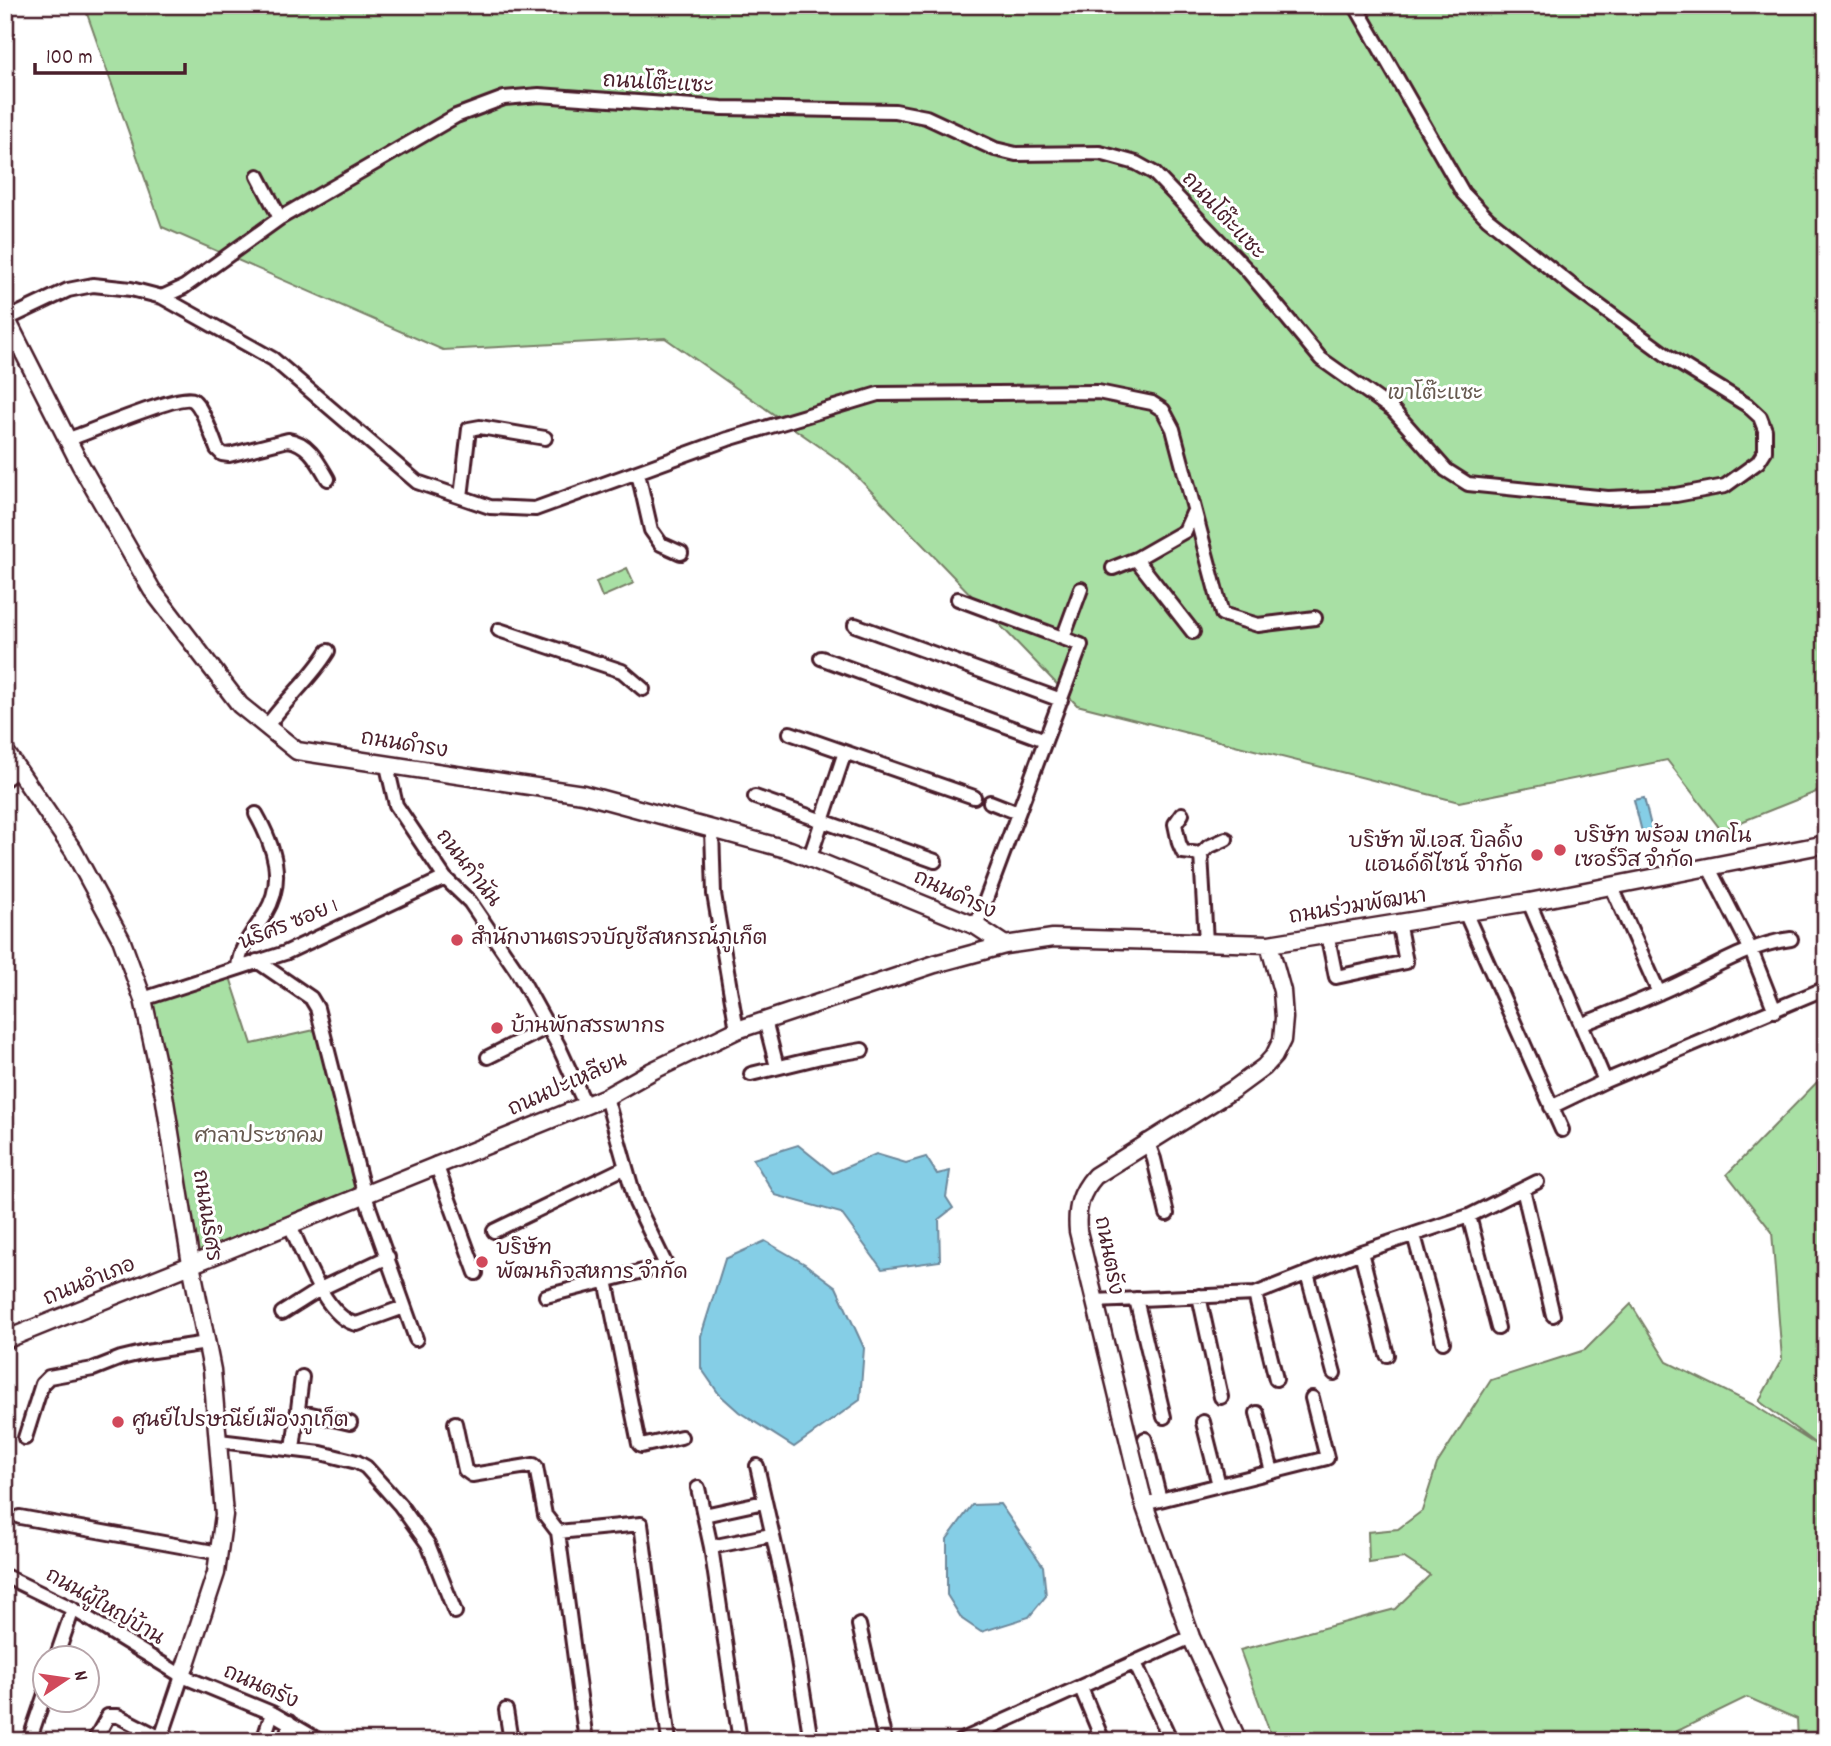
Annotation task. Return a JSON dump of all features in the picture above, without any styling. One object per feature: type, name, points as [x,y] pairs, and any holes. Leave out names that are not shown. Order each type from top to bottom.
[{"type":"street","name":"ถนนโต๊ะแซะ","points":[[162,297],[184,287],[280,218],[456,116],[503,97],[539,95],[722,108],[895,111],[926,117],[995,149],[1016,154],[1100,153],[1136,163],[1154,173],[1248,271],[1321,359],[1393,410],[1446,470],[1468,484],[1608,498],[1676,495],[1725,486],[1759,462],[1765,451],[1765,430],[1760,417],[1747,405],[1670,357],[1575,288],[1488,219],[1463,193],[1355,5]]},
{"type":"street","points":[[258,176],[280,218]]},
{"type":"street","points":[[6,318],[68,290],[93,285],[131,289],[162,297],[273,359],[417,482],[489,507],[535,509],[728,439],[878,394],[1098,392],[1152,403],[1163,410],[1172,429],[1222,614],[1258,625],[1315,618]]},
{"type":"street","name":"ถนนดำรง","points":[[6,318],[80,464],[152,590],[240,705],[297,751],[583,794],[712,829],[810,857],[976,926],[1005,945]]},
{"type":"street","points":[[69,439],[153,407],[187,398],[193,400],[199,408],[217,449],[222,454],[229,455],[288,440],[296,442],[314,456],[328,479]]},
{"type":"street","points":[[461,497],[469,429],[480,427],[545,438]]},
{"type":"street","points":[[638,472],[651,530],[661,544],[681,553]]},
{"type":"street","points":[[1113,568],[1136,559],[1185,531],[1194,513]]},
{"type":"street","points":[[1136,559],[1193,632]]},
{"type":"street","points":[[1063,638],[1082,589]]},
{"type":"street","points":[[958,599],[1081,645],[976,926]]},
{"type":"street","points":[[855,625],[1061,700]]},
{"type":"street","points":[[499,630],[622,671],[643,689]]},
{"type":"street","points":[[267,726],[282,704],[308,681],[328,650]]},
{"type":"street","points":[[821,658],[1045,740]]},
{"type":"street","points":[[790,733],[974,797]]},
{"type":"street","name":"ถนนนริศร","points":[[5,751],[11,774],[73,850],[121,939],[143,999],[164,1096],[191,1264],[212,1370],[224,1515],[215,1573],[182,1676]]},
{"type":"street","points":[[810,857],[845,752]]},
{"type":"street","name":"ถนนกำนัน","points":[[387,766],[396,805],[445,878],[470,902],[517,971],[548,1027],[585,1104]]},
{"type":"street","points":[[755,797],[935,861]]},
{"type":"street","points":[[990,802],[1018,813]]},
{"type":"street","points":[[238,968],[239,955],[245,943],[270,904],[278,873],[270,841],[256,814]]},
{"type":"street","points":[[1182,814],[1175,824],[1179,846],[1183,852],[1201,854],[1226,839]]},
{"type":"street","points":[[712,829],[714,894],[737,1031]]},
{"type":"street","name":"ถนนร่วมพัฒนา","points":[[1269,944],[1529,902],[1826,844]]},
{"type":"street","points":[[1201,854],[1206,942]]},
{"type":"street","points":[[1708,866],[1751,950],[1775,1011]]},
{"type":"street","name":"นริศร ซอย 1","points":[[143,999],[285,953],[445,878]]},
{"type":"street","points":[[1611,885],[1659,993]]},
{"type":"street","points":[[1529,902],[1605,1081]]},
{"type":"street","points":[[1465,912],[1562,1130]]},
{"type":"street","points":[[1327,933],[1336,976],[1406,962],[1398,922]]},
{"type":"street","points":[[1005,945],[1053,938],[1269,944]]},
{"type":"street","points":[[1583,1024],[1659,993],[1751,950],[1774,941],[1790,939]]},
{"type":"street","name":"ถนนตรัง","points":[[1238,1741],[1191,1637],[1094,1301],[1078,1231],[1079,1202],[1095,1176],[1234,1089],[1264,1067],[1274,1056],[1282,1040],[1284,1018],[1282,991],[1269,944]]},
{"type":"street","name":"ถนนปะเหลียน","points":[[191,1264],[606,1097],[652,1072],[765,1020],[934,964],[1005,945]]},
{"type":"street","points":[[257,961],[311,998],[317,1008],[364,1193],[416,1339]]},
{"type":"street","points":[[1551,1107],[1605,1081],[1826,988]]},
{"type":"street","points":[[765,1020],[777,1067]]},
{"type":"street","points":[[488,1057],[548,1027]]},
{"type":"street","points":[[751,1074],[862,1050]]},
{"type":"street","points":[[547,1296],[666,1265],[636,1203],[606,1097]]},
{"type":"street","points":[[1147,1141],[1167,1214]]},
{"type":"street","points":[[436,1164],[476,1273]]},
{"type":"street","points":[[494,1231],[624,1168]]},
{"type":"street","points":[[1094,1301],[1255,1294],[1361,1252],[1469,1216],[1537,1182]]},
{"type":"street","points":[[1523,1189],[1553,1315]]},
{"type":"street","points":[[1469,1216],[1498,1328]]},
{"type":"street","points":[[290,1225],[320,1289],[343,1318],[350,1323],[365,1322],[404,1307]]},
{"type":"street","points":[[1415,1235],[1443,1342]]},
{"type":"street","points":[[1361,1252],[1388,1354]]},
{"type":"street","points":[[282,1313],[320,1289],[388,1257]]},
{"type":"street","name":"ถนนอำเภอ","points":[[5,1340],[191,1264]]},
{"type":"street","points":[[1307,1273],[1334,1374]]},
{"type":"street","points":[[606,1280],[639,1444],[641,1446],[681,1437]]},
{"type":"street","points":[[1255,1294],[1276,1380]]},
{"type":"street","points":[[1199,1296],[1221,1397]]},
{"type":"street","points":[[1136,1299],[1164,1417]]},
{"type":"street","points":[[25,1438],[42,1384],[49,1377],[93,1369],[146,1352],[207,1343]]},
{"type":"street","points":[[293,1449],[302,1377]]},
{"type":"street","points":[[1145,1439],[1152,1502],[1326,1458],[1311,1398]]},
{"type":"street","points":[[298,1411],[350,1423]]},
{"type":"street","points":[[1257,1413],[1272,1472]]},
{"type":"street","points":[[1203,1422],[1219,1485]]},
{"type":"street","points":[[455,1423],[465,1470],[468,1473],[472,1475],[534,1465],[536,1467],[545,1515],[558,1532],[586,1741]]},
{"type":"street","points":[[219,1441],[321,1453],[358,1462],[400,1505],[428,1544],[455,1612]]},
{"type":"street","points":[[757,1466],[791,1616],[811,1741]]},
{"type":"street","points":[[698,1488],[711,1547],[740,1741]]},
{"type":"street","points":[[704,1515],[764,1502]]},
{"type":"street","points":[[20,1517],[219,1553]]},
{"type":"street","points":[[558,1532],[641,1524],[669,1741]]},
{"type":"street","points":[[711,1547],[771,1535]]},
{"type":"street","name":"ถนนผู้ใหญ่บ้าน","points":[[5,1576],[73,1609],[182,1676]]},
{"type":"street","points":[[61,1644],[73,1609]]},
{"type":"street","points":[[859,1625],[886,1741]]},
{"type":"street","points":[[960,1741],[1191,1637]]},
{"type":"street","points":[[1135,1663],[1171,1741]]},
{"type":"street","points":[[94,1741],[108,1716],[113,1715],[160,1740],[182,1676]]},
{"type":"street","name":"ถนนตรัง","points":[[182,1676],[272,1713],[320,1741]]},
{"type":"street","points":[[1081,1688],[1098,1739]]},
{"type":"street","points":[[506,1710],[511,1741]]},
{"type":"street","points":[[263,1741],[272,1713]]},
{"type":"street","points":[[29,1741],[38,1714]]},
{"type":"street","points":[[286,1741],[289,1722]]},
{"type":"green space","name":"เขาโต๊ะแซะ","points":[[84,5],[1826,5],[1826,788],[1721,830],[1667,760],[1459,802],[1077,705],[846,465],[665,338],[443,350],[162,227]]},
{"type":"green space","points":[[627,568],[634,583],[602,597],[596,582]]},
{"type":"green space","name":"ศาลาประชาคม","points":[[229,974],[252,1044],[319,1029],[357,1189],[195,1255],[151,1001]]},
{"type":"green space","points":[[1826,1073],[1826,1741],[1798,1741],[1797,1719],[1747,1697],[1657,1741],[1273,1741],[1240,1650],[1395,1609],[1430,1575],[1404,1558],[1369,1563],[1368,1532],[1398,1529],[1422,1511],[1437,1464],[1491,1380],[1585,1350],[1631,1304],[1667,1362],[1754,1405],[1821,1448],[1759,1401],[1782,1359],[1772,1232],[1727,1174]]},
{"type":"water","points":[[1644,798],[1654,838],[1644,840],[1634,800]]},
{"type":"water","points":[[798,1145],[833,1173],[876,1154],[906,1163],[926,1157],[937,1174],[950,1171],[946,1197],[953,1208],[939,1219],[940,1261],[882,1269],[841,1213],[775,1195],[753,1159]]},
{"type":"water","points":[[765,1241],[805,1264],[836,1287],[864,1348],[860,1400],[794,1447],[739,1412],[719,1394],[701,1368],[701,1336],[725,1259]]},
{"type":"water","points":[[1000,1504],[1043,1566],[1046,1596],[1029,1617],[981,1632],[962,1619],[947,1595],[947,1539],[972,1505]]},
{"type":"place","name":"บริษัท พร้อม เทคโน เซอร์วิส จำกัด","points":[[1560,850]]},
{"type":"place","name":"บริษัท พี.เอส. บิลดิ้ง แอนด์ดีไซน์ จำกัด","points":[[1537,855]]},
{"type":"place","name":"สำนักงานตรวจบัญชีสหกรณ์ภูเก็ต","points":[[457,940]]},
{"type":"place","name":"บ้านพักสรรพากร","points":[[497,1028]]},
{"type":"place","name":"บริษัท พัฒนกิจสหการ จำกัด","points":[[482,1262]]},
{"type":"place","name":"ศูนย์ไปรษณีย์เมืองภูเก็ต","points":[[118,1422]]}]
